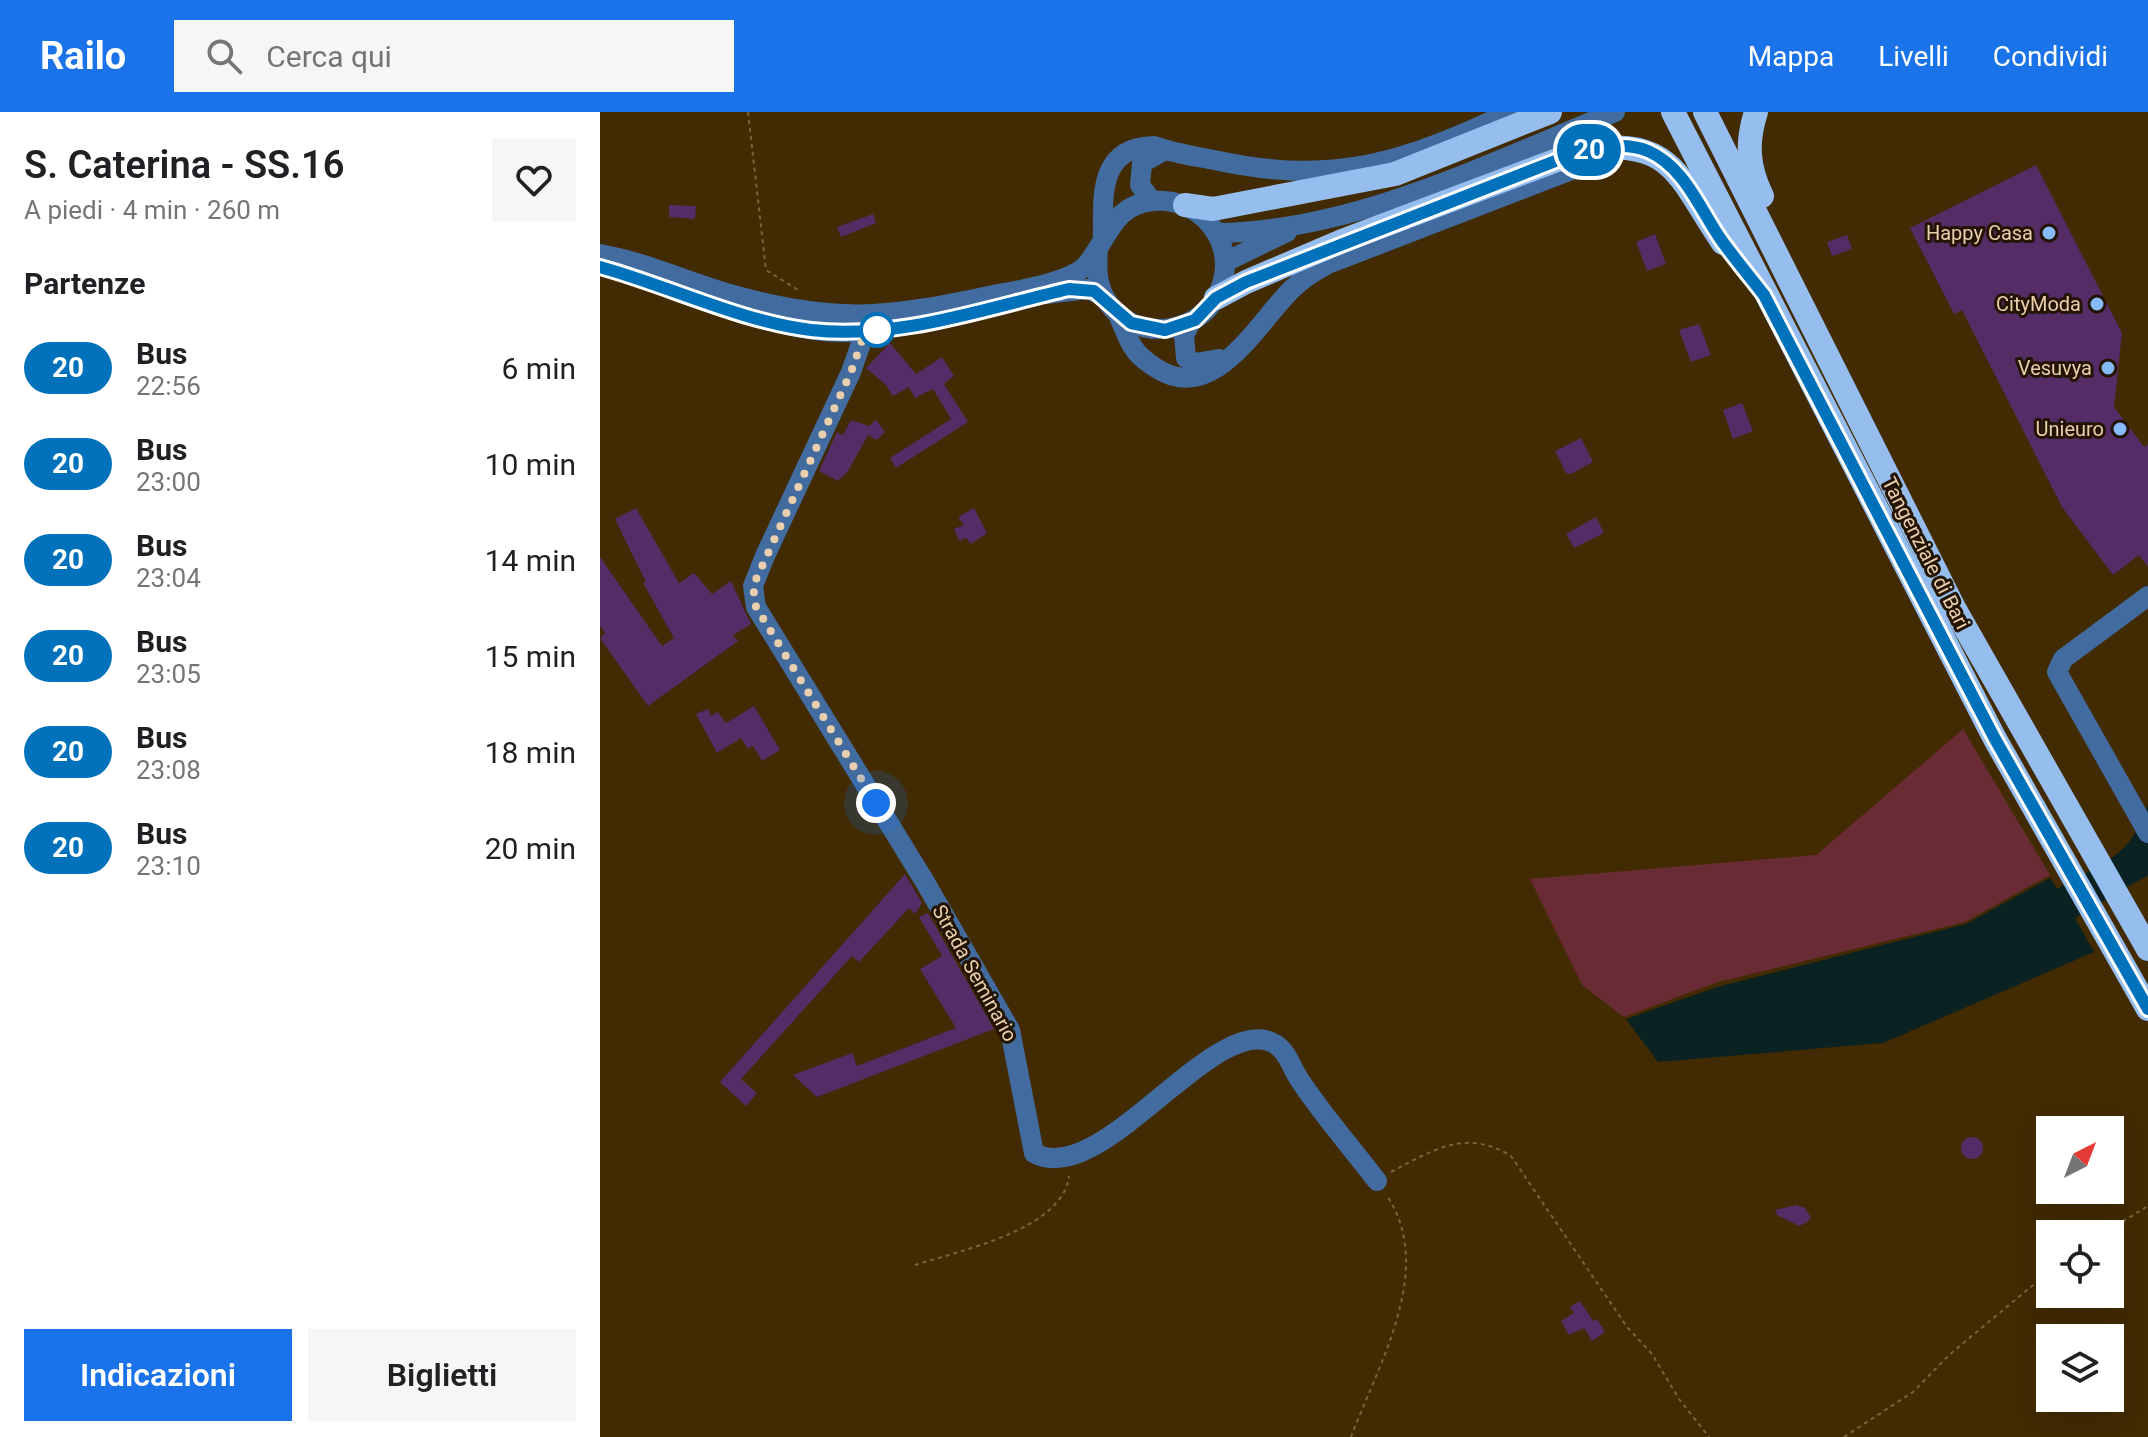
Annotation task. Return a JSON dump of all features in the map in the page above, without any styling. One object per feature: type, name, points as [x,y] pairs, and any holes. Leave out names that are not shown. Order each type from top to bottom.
[{"type":"highway","points":[[1185,205],[1213,209],[1395,174],[1550,112]]},
{"type":"highway","name":"Tangenziale di Bari","points":[[1673,112],[1764,295],[1995,739],[2148,1009]]},
{"type":"highway","name":"Tangenziale di Bari","points":[[1705,112],[1954,608],[2148,949]]},
{"type":"highway","points":[[1756,112],[1748,151],[1752,176],[1777,225],[1784,270]]},
{"type":"highway","points":[[1216,298],[1342,241],[1581,151],[1613,145],[1646,149],[1667,162],[1764,295]]},
{"type":"street","points":[[1511,112],[1447,142],[1393,161],[1302,173],[1266,171],[1140,146],[1127,153],[1103,184],[1096,272],[1104,296],[1117,313],[1132,347],[1166,375],[1185,379],[1201,376],[1220,366],[1292,289],[1328,264],[1582,166]]},
{"type":"street","points":[[1225,262],[1298,226],[1407,195],[1615,112]]},
{"type":"street","points":[[1152,201],[1140,185],[1142,163],[1165,150]]},
{"type":"street","points":[[600,254],[783,308],[839,317],[868,317],[940,306],[1055,281],[1085,267],[1123,212],[1152,201],[1185,205],[1203,216],[1217,233],[1225,262],[1216,298],[1191,322],[1165,330],[1148,328],[1117,313]]},
{"type":"street","points":[[1217,233],[1298,226]]},
{"type":"street","points":[[600,267],[754,317],[810,330],[865,332],[926,323],[1069,289],[1088,289],[1104,296]]},
{"type":"street","points":[[1191,322],[1183,345],[1190,361],[1207,363],[1234,353]]},
{"type":"street","name":"Strada Seminario","points":[[865,332],[851,372],[753,586],[756,607],[925,882],[1010,1030],[1034,1153],[1047,1160],[1064,1160]]},
{"type":"street","points":[[2148,596],[2063,659],[2057,672],[2148,833]]},
{"type":"street","points":[[1064,1160],[1157,1102],[1236,1042],[1255,1038],[1275,1044],[1288,1057],[1299,1078],[1377,1181]]},
{"type":"path","points":[[748,112],[766,270],[802,293]]},
{"type":"path","points":[[1351,1437],[1400,1306],[1407,1267],[1401,1221],[1377,1181],[1461,1140],[1493,1145],[1511,1156],[1627,1327],[1652,1354],[1679,1399],[1709,1437]]},
{"type":"path","points":[[915,1265],[1016,1231],[1046,1215],[1069,1181],[1069,1170],[1064,1160]]},
{"type":"path","points":[[2124,1221],[2148,1206]]},
{"type":"path","points":[[1844,1437],[1913,1392],[1949,1355],[2036,1283]]},
{"type":"shaded area","points":[[1963,729],[2050,875],[1965,922],[1718,982],[1624,1017],[1582,985],[1530,879],[1816,855]]},
{"type":"water","points":[[2148,805],[2148,875],[2075,918],[2094,952],[1883,1043],[1658,1062],[1626,1019],[1717,987],[1966,924],[2050,878],[2057,889],[2101,865],[2123,848],[2133,837]]},
{"type":"building","points":[[2036,165],[2122,333],[2114,407],[2144,447],[2148,444],[2148,567],[2139,555],[2113,575],[2062,507],[1962,310],[1954,314],[1910,228]]},
{"type":"building","points":[[669,205],[696,206],[695,219],[669,217]]},
{"type":"building","points":[[873,214],[876,223],[841,237],[837,227]]},
{"type":"building","points":[[1655,234],[1666,264],[1647,271],[1636,242]]},
{"type":"building","points":[[1847,235],[1852,249],[1832,256],[1827,242]]},
{"type":"building","points":[[1699,324],[1711,355],[1691,362],[1679,330]]},
{"type":"building","points":[[890,343],[916,374],[942,357],[954,376],[944,384],[968,422],[896,468],[890,458],[951,419],[933,389],[915,398],[909,387],[893,396],[885,384],[866,368]]},
{"type":"building","points":[[1742,403],[1753,431],[1733,439],[1723,410]]},
{"type":"building","points":[[851,420],[869,426],[876,420],[885,432],[877,440],[868,435],[848,471],[838,481],[819,471],[837,432],[843,435]]},
{"type":"building","points":[[1581,438],[1593,462],[1571,474],[1566,473],[1555,451]]},
{"type":"building","points":[[636,508],[679,583],[694,573],[712,594],[731,581],[751,624],[733,635],[738,641],[648,706],[600,638],[605,633],[600,626],[600,557],[662,646],[674,638],[643,583],[646,582],[615,519]]},
{"type":"building","points":[[974,508],[987,533],[971,544],[966,538],[959,541],[954,529],[964,525],[958,517]]},
{"type":"building","points":[[1596,517],[1604,533],[1574,548],[1566,534]]},
{"type":"building","points":[[754,706],[780,750],[762,761],[753,746],[748,749],[741,738],[717,753],[696,714],[708,709],[711,716],[718,712],[726,723]]},
{"type":"building","points":[[905,874],[922,903],[915,914],[909,908],[859,962],[852,956],[741,1079],[757,1093],[746,1106],[720,1082]]},
{"type":"building","points":[[928,913],[994,1029],[817,1097],[793,1075],[852,1053],[857,1066],[956,1028],[920,969],[942,956],[919,917]]},
{"type":"building","points":[[1972,1137],[1980,1140],[1983,1148],[1980,1156],[1972,1159],[1964,1156],[1961,1148],[1964,1140]]},
{"type":"building","points":[[1796,1205],[1805,1208],[1811,1218],[1799,1226],[1777,1215],[1775,1210]]},
{"type":"building","points":[[1580,1301],[1593,1321],[1597,1319],[1605,1332],[1592,1341],[1584,1328],[1569,1335],[1561,1321],[1574,1313],[1570,1307]]},
{"type":"bus line","name":"20","points":[[600,267],[754,317],[810,330],[865,332],[926,323],[1069,289],[1088,289],[1104,296],[1117,313],[1131,323],[1165,330],[1195,320],[1216,298],[1246,282],[1342,241],[1581,151],[1613,145],[1646,149],[1667,162],[1688,187],[1722,241],[1764,295],[1995,739],[2148,1009]]},
{"type":"place","name":"Happy Casa","points":[[2049,233]]},
{"type":"place","name":"CityModa","points":[[2097,304]]},
{"type":"place","name":"Vesuvya","points":[[2108,368]]},
{"type":"place","name":"Unieuro","points":[[2120,429]]},
{"type":"route","points":[[876,803],[756,607],[753,586],[851,372],[865,332],[877,330]]}]
